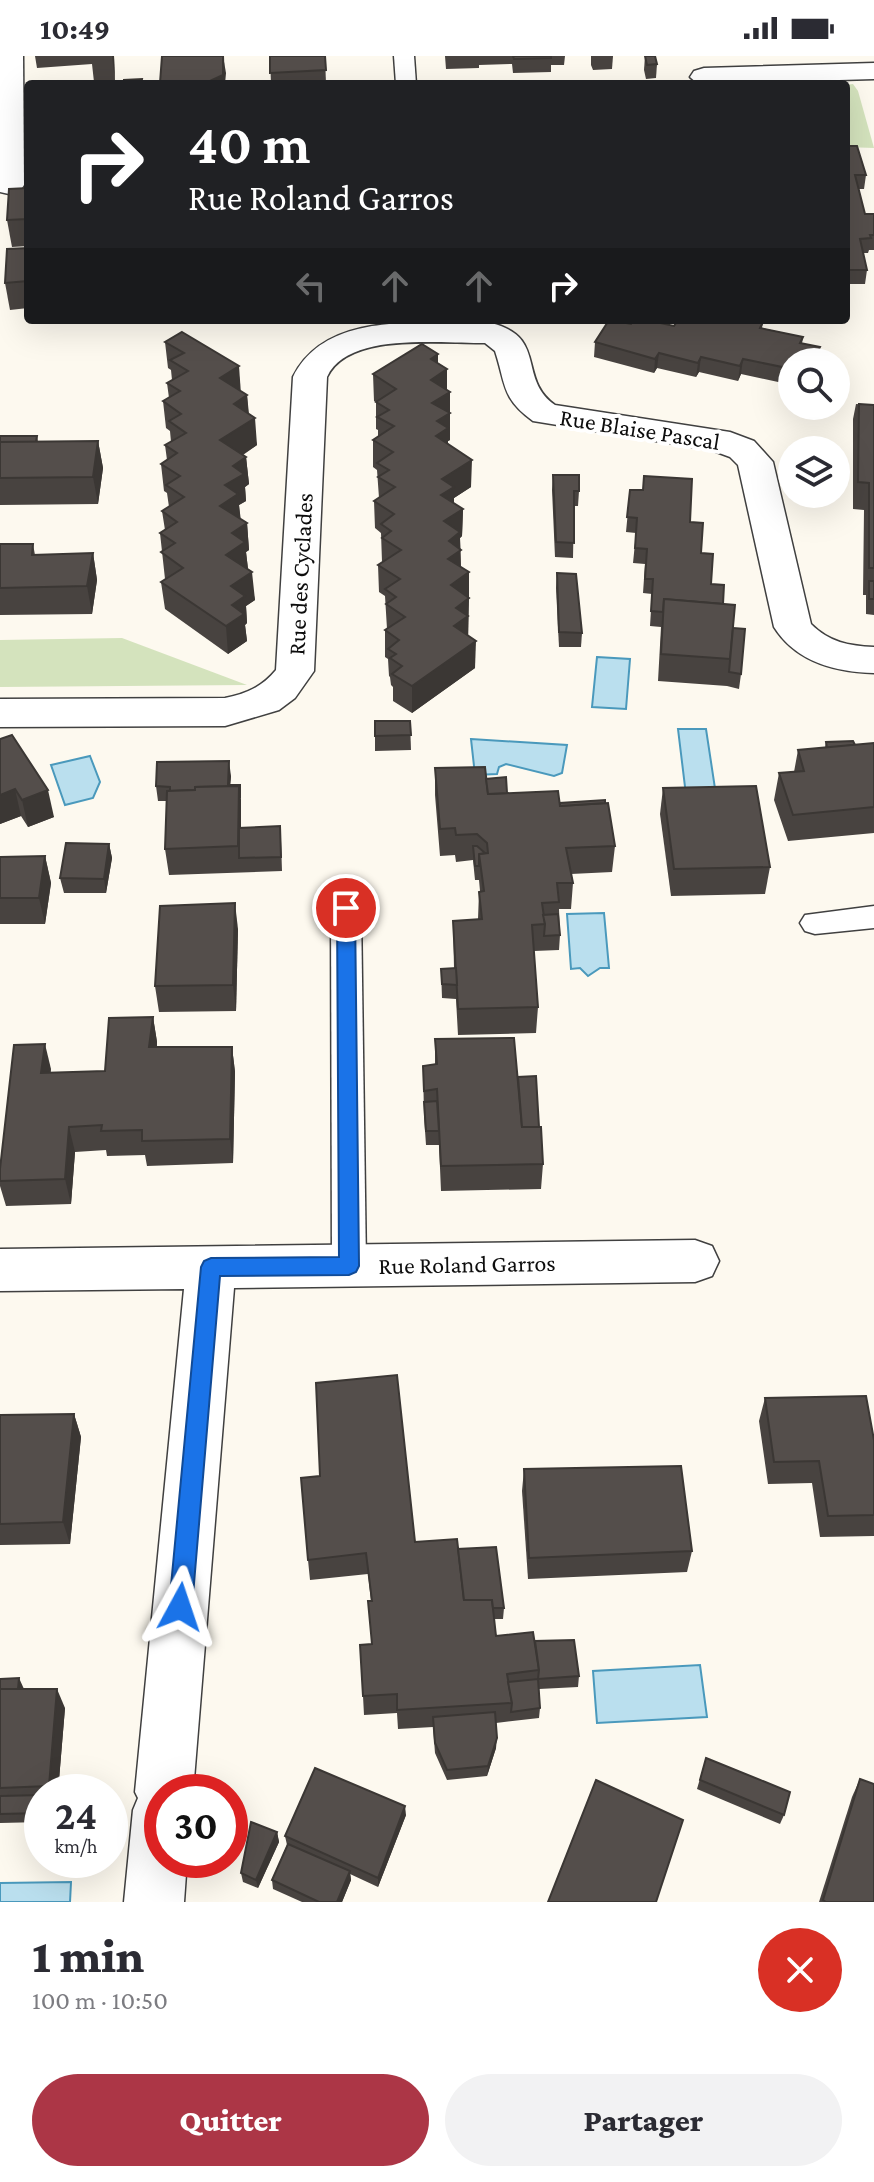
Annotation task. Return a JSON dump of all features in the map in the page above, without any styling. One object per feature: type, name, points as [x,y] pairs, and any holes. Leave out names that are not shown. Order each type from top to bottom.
[{"type":"street","points":[[9,56],[9,185]]},
{"type":"street","points":[[704,77],[749,80],[874,71]]},
{"type":"street","name":"Rue des Cyclades","points":[[0,713],[225,712],[253,707],[275,697],[295,671],[310,377],[315,364],[329,351],[350,340],[368,336],[482,331],[501,336]]},
{"type":"street","name":"Rue Blaise Pascal","points":[[501,336],[513,349],[518,389],[530,405],[545,414],[718,440],[742,449],[755,462],[793,627],[800,638],[817,649],[838,656],[874,660]]},
{"type":"street","name":"Rue Roland Garros","points":[[0,1270],[695,1261]]},
{"type":"street","points":[[166,1774],[211,1267]]},
{"type":"street","points":[[154,1902],[156,1878]]},
{"type":"lane","points":[[404,56],[406,80]]},
{"type":"lane","points":[[346,908],[349,1266]]},
{"type":"lane","points":[[815,923],[874,917]]},
{"type":"green space","points":[[850,84],[858,91],[874,148],[850,147]]},
{"type":"green space","points":[[122,638],[247,685],[0,687],[0,640]]},
{"type":"water","points":[[597,657],[630,659],[626,709],[592,707]]},
{"type":"water","points":[[678,729],[706,729],[716,795],[686,795]]},
{"type":"water","points":[[471,739],[567,745],[562,773],[554,776],[506,764],[499,767],[497,774],[475,775]]},
{"type":"water","points":[[90,756],[100,782],[93,798],[65,805],[51,765]]},
{"type":"water","points":[[604,913],[609,968],[600,968],[588,976],[580,968],[571,969],[567,914]]},
{"type":"water","points":[[700,1665],[707,1717],[597,1723],[593,1671]]},
{"type":"water","points":[[71,1882],[70,1902],[0,1902],[0,1883]]},
{"type":"building","points":[[162,56],[223,56],[223,75],[212,80],[160,80]]},
{"type":"building","points":[[270,56],[325,56],[326,70],[270,73]]},
{"type":"building","points":[[513,56],[551,56],[551,58],[514,59]]},
{"type":"building","points":[[645,56],[655,56],[657,64],[647,65]]},
{"type":"building","points":[[850,146],[857,146],[866,175],[855,175],[865,214],[874,214],[874,235],[860,239],[867,270],[850,270]]},
{"type":"building","points":[[24,188],[24,219],[7,220],[9,189]]},
{"type":"building","points":[[24,248],[24,281],[5,283],[7,249]]},
{"type":"building","points":[[606,324],[762,324],[760,328],[803,337],[800,343],[820,347],[778,348],[778,366],[743,359],[740,366],[701,357],[698,363],[659,353],[655,359],[595,342]]},
{"type":"building","points":[[182,332],[239,366],[220,378],[247,395],[234,404],[255,418],[220,440],[246,457],[233,466],[244,474],[225,485],[238,494],[220,506],[247,523],[232,533],[245,542],[226,555],[252,572],[231,586],[245,596],[232,605],[244,614],[226,626],[161,582],[183,568],[161,552],[175,543],[160,533],[177,522],[162,511],[184,497],[166,485],[180,476],[161,464],[177,453],[165,445],[186,433],[169,421],[181,414],[163,401],[180,391],[167,383],[188,371],[170,360],[184,353],[165,342]]},
{"type":"building","points":[[422,344],[438,354],[431,359],[447,369],[431,380],[450,392],[432,403],[450,413],[437,421],[448,428],[436,436],[472,460],[442,479],[454,487],[441,495],[463,509],[444,521],[460,532],[449,541],[461,550],[448,559],[469,572],[451,585],[469,598],[456,608],[468,616],[454,626],[476,641],[412,686],[392,674],[402,666],[390,658],[396,654],[388,649],[399,640],[385,630],[405,617],[386,604],[396,597],[385,589],[400,579],[378,565],[401,550],[382,538],[391,531],[381,524],[394,514],[374,501],[395,487],[378,477],[389,470],[377,463],[393,452],[373,440],[394,426],[377,417],[389,410],[376,402],[396,389],[373,374]]},
{"type":"building","points":[[859,404],[874,405],[874,568],[869,568],[869,483],[858,482]]},
{"type":"building","points":[[0,436],[37,436],[36,442],[0,442]]},
{"type":"building","points":[[98,441],[93,477],[0,478],[0,442]]},
{"type":"building","points":[[553,475],[579,475],[579,491],[574,491],[574,543],[556,542]]},
{"type":"building","points":[[644,476],[692,479],[690,522],[703,523],[701,553],[713,554],[711,584],[724,585],[723,604],[664,599],[663,612],[651,611],[653,579],[645,579],[647,549],[635,548],[637,518],[627,517],[630,490],[643,490]]},
{"type":"building","points":[[0,544],[33,544],[32,555],[93,553],[87,586],[0,588]]},
{"type":"building","points":[[557,573],[576,574],[582,633],[559,632]]},
{"type":"building","points":[[869,581],[874,581],[874,599],[869,599]]},
{"type":"building","points":[[664,599],[735,605],[730,659],[661,654]]},
{"type":"building","points":[[733,628],[745,629],[741,674],[729,672]]},
{"type":"building","points":[[375,721],[410,721],[411,735],[375,736]]},
{"type":"building","points":[[12,735],[48,790],[22,800],[15,789],[0,795],[0,739]]},
{"type":"building","points":[[853,741],[855,745],[827,748],[826,742]]},
{"type":"building","points":[[874,743],[874,807],[793,815],[779,773],[804,771],[798,750]]},
{"type":"building","points":[[229,761],[228,785],[240,785],[240,798],[239,786],[170,791],[170,787],[156,786],[157,762]]},
{"type":"building","points":[[485,767],[488,794],[558,791],[560,806],[608,803],[615,846],[566,848],[573,883],[557,883],[559,902],[542,903],[545,924],[532,925],[538,1007],[458,1009],[453,921],[482,919],[479,892],[484,891],[479,854],[488,853],[487,843],[477,834],[456,835],[455,828],[440,829],[435,768]]},
{"type":"building","points":[[506,777],[507,793],[488,794],[486,779]]},
{"type":"building","points":[[239,786],[238,846],[165,849],[167,791]]},
{"type":"building","points":[[756,786],[770,867],[674,869],[663,788]]},
{"type":"building","points":[[605,800],[605,803],[560,806],[560,803]]},
{"type":"building","points":[[280,826],[281,857],[239,858],[239,828]]},
{"type":"building","points":[[66,843],[109,844],[104,879],[60,878]]},
{"type":"building","points":[[473,846],[485,853],[479,854],[479,866],[475,866]]},
{"type":"building","points":[[45,856],[39,898],[0,898],[0,857]]},
{"type":"building","points":[[235,903],[233,985],[155,986],[160,906]]},
{"type":"building","points":[[558,914],[560,935],[544,936],[543,915]]},
{"type":"building","points":[[456,968],[457,985],[442,984],[441,969]]},
{"type":"building","points":[[153,1017],[149,1047],[232,1047],[230,1139],[142,1141],[142,1130],[101,1131],[102,1125],[69,1127],[65,1179],[0,1181],[14,1045],[45,1044],[41,1073],[105,1071],[109,1018]]},
{"type":"building","points":[[514,1038],[522,1127],[541,1127],[543,1164],[441,1166],[437,1089],[424,1091],[423,1066],[437,1064],[435,1039]]},
{"type":"building","points":[[536,1076],[539,1127],[522,1127],[518,1077]]},
{"type":"building","points":[[437,1101],[439,1131],[426,1131],[424,1102]]},
{"type":"building","points":[[397,1375],[415,1542],[457,1539],[464,1600],[492,1600],[496,1636],[533,1632],[539,1670],[507,1674],[512,1703],[397,1710],[397,1694],[363,1696],[360,1645],[372,1644],[368,1601],[372,1601],[366,1553],[308,1560],[301,1478],[320,1476],[316,1383]]},
{"type":"building","points":[[866,1396],[874,1440],[874,1515],[828,1516],[819,1461],[774,1462],[765,1398]]},
{"type":"building","points":[[74,1414],[63,1522],[0,1524],[0,1415]]},
{"type":"building","points":[[681,1466],[692,1551],[529,1558],[524,1469]]},
{"type":"building","points":[[496,1547],[504,1608],[493,1608],[492,1600],[464,1600],[458,1549]]},
{"type":"building","points":[[574,1640],[579,1676],[538,1679],[535,1641]]},
{"type":"building","points":[[19,1678],[18,1689],[0,1689],[0,1679]]},
{"type":"building","points":[[538,1679],[540,1708],[511,1712],[508,1682]]},
{"type":"building","points":[[0,1689],[57,1689],[50,1774],[24,1774],[24,1787],[0,1788]]},
{"type":"building","points":[[495,1712],[497,1738],[488,1766],[447,1770],[435,1743],[433,1717]]},
{"type":"building","points":[[706,1758],[790,1792],[784,1815],[700,1780]]},
{"type":"building","points":[[315,1768],[405,1806],[378,1878],[285,1836]]},
{"type":"building","points":[[860,1779],[874,1784],[874,1902],[826,1902],[823,1900]]},
{"type":"building","points":[[596,1780],[683,1820],[656,1902],[548,1902]]},
{"type":"building","points":[[24,1795],[24,1813],[0,1814],[0,1796]]},
{"type":"building","points":[[251,1822],[277,1832],[256,1880],[248,1876]]},
{"type":"building","points":[[288,1844],[350,1871],[337,1902],[319,1902],[272,1880]]},
{"type":"route","points":[[180,1607],[211,1267],[349,1266],[346,908]]}]
